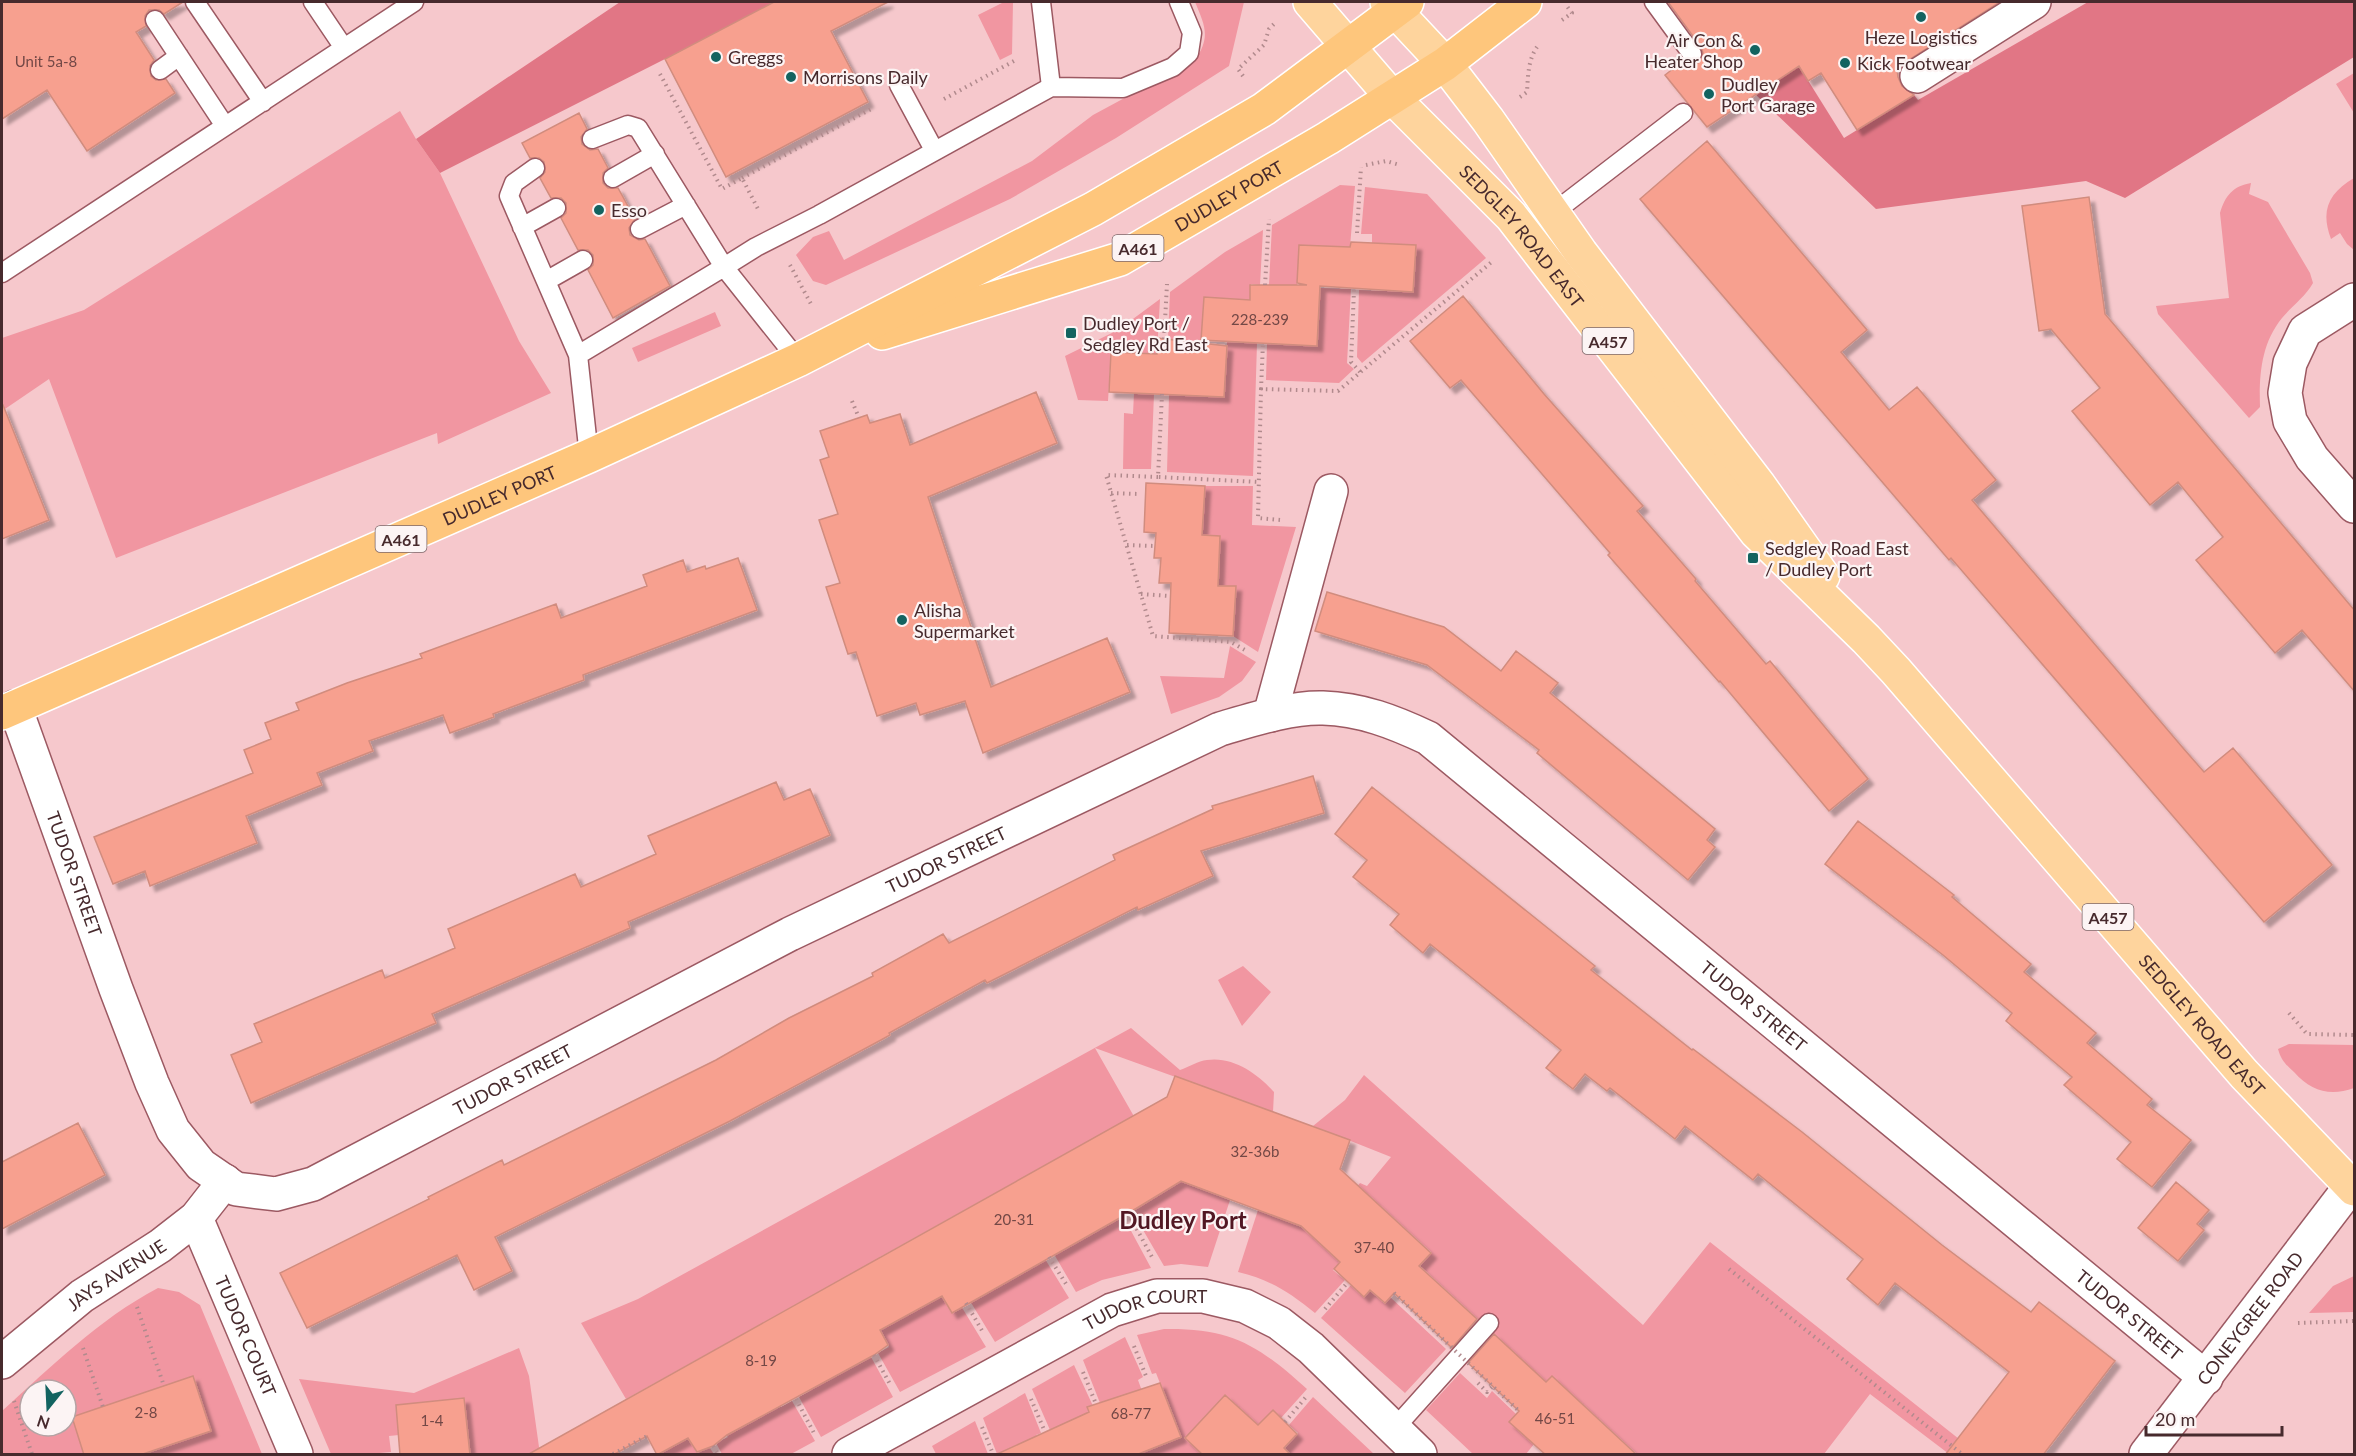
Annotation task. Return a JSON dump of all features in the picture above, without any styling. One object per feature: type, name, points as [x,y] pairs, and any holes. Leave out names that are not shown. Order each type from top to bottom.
[{"type":"highway","name":"DUDLEY PORT","points":[[798,360],[1120,259],[1328,138],[1391,96],[1446,64],[1525,2]]},
{"type":"highway","name":"DUDLEY PORT","points":[[8,710],[590,456],[798,360],[1094,209],[1264,109],[1396,4]]},
{"type":"main road","name":"SEDGLEY ROAD EAST","points":[[1310,2],[1391,96],[1511,216],[1756,532],[1866,639],[2244,1074],[2353,1186]]},
{"type":"main road","name":"SEDGLEY ROAD EAST","points":[[1396,4],[1446,64],[1553,213],[1759,485],[1866,639]]},
{"type":"street","points":[[1920,65],[1967,33],[2019,6]]},
{"type":"street","points":[[2355,300],[2305,331],[2290,363],[2285,393],[2290,421],[2312,458],[2355,506]]},
{"type":"street","points":[[1270,715],[1331,491]]},
{"type":"street","name":"TUDOR STREET","points":[[8,710],[152,1083],[173,1130],[201,1166],[236,1189],[276,1194],[313,1184],[790,934],[1220,729],[1270,715],[1322,708],[1360,712],[1394,722],[1428,738],[2206,1378]]},
{"type":"street","name":"JAYS AVENUE","points":[[6,1377],[82,1296],[160,1246],[196,1218],[225,1181]]},
{"type":"street","name":"CONEYGREE ROAD","points":[[2146,1455],[2353,1186]]},
{"type":"street","name":"TUDOR COURT","points":[[196,1218],[296,1455]]},
{"type":"street","name":"TUDOR COURT","points":[[849,1455],[1112,1310],[1157,1296],[1214,1298],[1245,1306],[1279,1323],[1311,1348],[1420,1455]]},
{"type":"lane","points":[[195,2],[263,102]]},
{"type":"lane","points":[[313,2],[344,48]]},
{"type":"lane","points":[[2,273],[414,2]]},
{"type":"lane","points":[[1041,2],[1051,87]]},
{"type":"lane","points":[[578,356],[756,247],[1051,87],[1123,88],[1173,67],[1189,53],[1192,33],[1179,2]]},
{"type":"lane","points":[[1654,2],[1692,54]]},
{"type":"lane","points":[[155,20],[225,126]]},
{"type":"lane","points":[[160,70],[179,56]]},
{"type":"lane","points":[[899,85],[934,150]]},
{"type":"lane","points":[[1553,213],[1683,113]]},
{"type":"lane","points":[[592,139],[619,127],[633,125],[638,128],[724,267],[798,360]]},
{"type":"lane","points":[[613,178],[655,154]]},
{"type":"lane","points":[[535,168],[520,177],[511,188],[510,196],[578,356],[590,456]]},
{"type":"lane","points":[[640,229],[686,205]]},
{"type":"lane","points":[[522,227],[556,208]]},
{"type":"lane","points":[[546,281],[583,260]]},
{"type":"lane","points":[[1394,1430],[1489,1323]]},
{"type":"path","points":[[660,74],[722,189],[742,178],[811,304]]},
{"type":"path","points":[[1357,233],[1361,167]]},
{"type":"path","points":[[1265,285],[1269,217]]},
{"type":"path","points":[[1164,339],[1167,284]]},
{"type":"path","points":[[1354,290],[1351,362],[1361,372]]},
{"type":"path","points":[[1261,389],[1263,343]]},
{"type":"path","points":[[1158,477],[1162,394]]},
{"type":"path","points":[[852,401],[859,418]]},
{"type":"path","points":[[1231,642],[1153,636],[1106,475],[1259,482]]},
{"type":"path","points":[[1111,493],[1139,494]]},
{"type":"path","points":[[1127,545],[1155,546]]},
{"type":"path","points":[[1141,594],[1170,596]]},
{"type":"path","points":[[2289,1013],[2307,1034],[2355,1035]]},
{"type":"path","points":[[1128,1213],[1155,1263]]},
{"type":"path","points":[[1050,1257],[1072,1294]]},
{"type":"path","points":[[1730,1269],[1962,1455]]},
{"type":"path","points":[[1321,1314],[1348,1282]]},
{"type":"path","points":[[1394,1293],[1519,1411]]},
{"type":"path","points":[[135,1302],[164,1386]]},
{"type":"path","points":[[966,1303],[988,1340]]},
{"type":"path","points":[[2294,1323],[2355,1321]]},
{"type":"path","points":[[1133,1343],[1146,1376]]},
{"type":"path","points":[[81,1345],[103,1407]]},
{"type":"path","points":[[874,1355],[895,1393]]},
{"type":"path","points":[[1082,1368],[1096,1404]]},
{"type":"path","points":[[6,1377],[32,1455]]},
{"type":"path","points":[[1027,1388],[1045,1432]]},
{"type":"path","points":[[1285,1422],[1313,1389]]},
{"type":"path","points":[[796,1398],[816,1436]]},
{"type":"path","points":[[981,1426],[993,1455]]},
{"type":"path","points":[[614,1455],[647,1436]]},
{"type":"path","points":[[713,1446],[718,1455]]},
{"type":"shaded area","points":[[620,2],[774,2],[440,173],[416,139]]},
{"type":"shaded area","points":[[1004,2],[1013,2],[1012,54],[1000,60],[978,15]]},
{"type":"shaded area","points":[[1195,2],[1244,2],[1229,66],[1116,138],[1010,199],[826,285],[813,281],[796,255],[813,237],[829,231],[844,260],[1032,161],[1093,115],[1195,60],[1203,45],[1205,31]]},
{"type":"shaded area","points":[[2088,2],[2354,2],[2354,57],[2125,198],[2086,181],[1876,209],[1755,94],[1799,66],[1844,138],[1914,95],[1918,100]]},
{"type":"shaded area","points":[[2354,73],[2354,113],[2336,84]]},
{"type":"shaded area","points":[[400,111],[440,173],[519,341],[551,393],[438,444],[437,433],[116,558],[49,379],[2,411],[2,338],[84,310]]},
{"type":"shaded area","points":[[2354,178],[2354,250],[2340,233],[2331,239],[2326,219],[2333,196]]},
{"type":"shaded area","points":[[2251,183],[2249,194],[2268,202],[2310,273],[2313,283],[2282,318],[2270,338],[2261,372],[2260,407],[2249,418],[2158,314],[2156,306],[2229,298],[2220,213],[2224,202],[2235,189]]},
{"type":"shaded area","points":[[1340,185],[1355,186],[1350,247],[1299,245],[1297,286],[1269,285],[1272,225]]},
{"type":"shaded area","points":[[1365,187],[1427,194],[1486,258],[1362,363],[1357,357],[1359,290],[1413,292],[1416,245],[1372,243],[1372,234],[1361,234]]},
{"type":"shaded area","points":[[1263,230],[1260,285],[1251,284],[1250,300],[1204,298],[1201,341],[1168,339],[1170,292],[1225,252]]},
{"type":"shaded area","points":[[1320,288],[1351,289],[1347,363],[1354,369],[1339,383],[1266,380],[1267,344],[1317,346]]},
{"type":"shaded area","points":[[1160,299],[1157,354],[1111,352],[1108,401],[1078,400],[1065,356],[1118,330]]},
{"type":"shaded area","points":[[715,312],[721,326],[638,362],[632,348]]},
{"type":"shaded area","points":[[1227,342],[1257,343],[1253,476],[1167,472],[1169,395],[1224,397]]},
{"type":"shaded area","points":[[1134,393],[1154,394],[1151,469],[1123,469],[1124,413],[1133,414]]},
{"type":"shaded area","points":[[1205,486],[1253,486],[1252,525],[1296,527],[1258,652],[1233,636],[1236,586],[1218,586],[1220,537],[1202,535]]},
{"type":"shaded area","points":[[1230,646],[1256,662],[1242,681],[1219,697],[1171,714],[1160,676],[1224,678]]},
{"type":"shaded area","points":[[1243,966],[1271,992],[1242,1026],[1218,980]]},
{"type":"shaded area","points":[[1131,1028],[1180,1070],[1204,1061],[1217,1059],[1226,1061],[1253,1073],[1274,1092],[1273,1112],[1095,1048],[1160,1162],[1223,1185],[1220,1196],[1230,1200],[1208,1267],[1181,1264],[1164,1266],[1132,1211],[1143,1204],[1126,1120],[880,1257],[911,1313],[942,1296],[951,1312],[961,1306],[986,1347],[900,1392],[878,1353],[889,1347],[880,1330],[904,1317],[872,1262],[626,1399],[581,1323],[638,1299]]},
{"type":"shaded area","points":[[2289,1044],[2354,1045],[2354,1088],[2329,1092],[2307,1084],[2284,1062],[2281,1056],[2278,1049]]},
{"type":"shaded area","points":[[1364,1075],[1643,1325],[1710,1242],[1978,1454],[1949,1454],[1870,1394],[1824,1454],[1637,1454],[1552,1376],[1546,1382],[1420,1266],[1431,1252],[1364,1191],[1318,1241],[1340,1262],[1333,1270],[1345,1280],[1315,1313],[1279,1288],[1238,1272],[1258,1210],[1276,1217],[1327,1223],[1360,1183],[1367,1186],[1391,1157],[1313,1126],[1345,1100]]},
{"type":"shaded area","points":[[1123,1216],[1151,1268],[1102,1280],[1076,1292],[1054,1254]]},
{"type":"shaded area","points":[[1045,1259],[1069,1298],[995,1342],[970,1301]]},
{"type":"shaded area","points":[[2354,1276],[2354,1312],[2309,1313],[2333,1286]]},
{"type":"shaded area","points":[[1351,1285],[1364,1297],[1370,1290],[1384,1303],[1390,1297],[1446,1349],[1405,1393],[1321,1318]]},
{"type":"shaded area","points":[[158,1288],[179,1292],[200,1305],[262,1454],[2,1454],[2,1411],[18,1396],[18,1438],[78,1438],[78,1378],[38,1378],[116,1314]]},
{"type":"shaded area","points":[[1164,1329],[1208,1332],[1243,1342],[1274,1361],[1307,1389],[1281,1418],[1272,1411],[1258,1425],[1225,1395],[1186,1438],[1203,1454],[1136,1454],[1181,1437],[1156,1373],[1152,1374],[1137,1335]]},
{"type":"shaded area","points":[[1125,1337],[1143,1377],[1138,1380],[1142,1391],[1100,1403],[1083,1360]]},
{"type":"shaded area","points":[[519,1348],[529,1376],[539,1447],[544,1454],[470,1454],[464,1398],[396,1405],[399,1435],[389,1436],[391,1452],[331,1454],[299,1379],[414,1393]]},
{"type":"shaded area","points":[[850,1348],[859,1364],[871,1357],[893,1397],[821,1437],[799,1397],[811,1390],[802,1374]]},
{"type":"shaded area","points":[[1074,1365],[1093,1406],[1087,1408],[1091,1419],[1050,1430],[1032,1389]]},
{"type":"shaded area","points":[[1460,1373],[1487,1398],[1492,1391],[1516,1414],[1510,1422],[1534,1444],[1526,1454],[1473,1454],[1426,1410]]},
{"type":"shaded area","points":[[772,1391],[781,1407],[792,1401],[815,1441],[791,1454],[722,1454],[716,1443],[728,1437],[719,1421]]},
{"type":"shaded area","points":[[1025,1393],[1041,1433],[1036,1435],[1040,1446],[997,1454],[983,1418]]},
{"type":"shaded area","points":[[1313,1397],[1374,1454],[1290,1454],[1284,1449],[1298,1433],[1289,1425]]},
{"type":"shaded area","points":[[975,1421],[988,1454],[936,1454],[932,1446]]},
{"type":"shaded area","points":[[688,1438],[697,1453],[709,1447],[714,1454],[658,1454]]},
{"type":"building","points":[[2,2],[183,2],[164,14],[159,10],[149,10],[145,16],[146,26],[136,32],[154,60],[150,66],[151,76],[156,80],[166,79],[175,93],[87,151],[47,90],[2,119]]},
{"type":"building","name":"Morrisons Daily","points":[[774,2],[888,2],[831,31],[868,102],[726,177],[665,59]]},
{"type":"building","points":[[1668,2],[2000,2],[1897,69],[1902,86],[1914,95],[1857,130],[1821,73],[1808,81],[1799,66],[1707,127],[1665,75],[1683,61],[1693,65],[1698,63],[1703,53]]},
{"type":"building","points":[[579,113],[587,129],[581,137],[582,144],[590,150],[598,149],[608,168],[603,173],[603,183],[608,188],[618,188],[635,219],[629,228],[630,235],[639,240],[645,239],[670,286],[613,318],[588,270],[593,265],[593,255],[588,250],[578,250],[561,218],[566,213],[566,203],[561,198],[551,198],[540,178],[545,172],[544,162],[539,158],[530,158],[522,143]]},
{"type":"building","points":[[1707,141],[1867,330],[1841,352],[1889,410],[1917,387],[1996,480],[1972,500],[2183,748],[2204,772],[2233,748],[2332,865],[2264,922],[1951,558],[1949,560],[1640,199]]},
{"type":"building","points":[[2089,197],[2105,314],[2355,611],[2355,692],[2302,630],[2275,653],[2196,560],[2223,537],[2178,482],[2150,505],[2072,411],[2100,388],[2051,329],[2039,331],[2022,206]]},
{"type":"building","points":[[1351,242],[1416,245],[1413,292],[1320,286],[1317,346],[1201,340],[1204,297],[1250,300],[1250,285],[1307,285],[1297,283],[1299,245],[1350,247]]},
{"type":"building","points":[[1463,296],[1544,394],[1643,506],[1637,511],[1696,579],[1695,581],[1766,664],[1770,661],[1868,779],[1829,811],[1720,681],[1608,555],[1610,553],[1461,380],[1450,388],[1410,341]]},
{"type":"building","points":[[1157,338],[1227,346],[1224,397],[1109,392],[1111,352],[1157,354]]},
{"type":"building","name":"Alisha Supermarket","points":[[1036,392],[1057,443],[928,497],[991,687],[1107,638],[1130,692],[983,753],[965,701],[920,715],[916,703],[877,716],[856,652],[848,654],[826,587],[840,583],[819,520],[838,514],[820,460],[829,457],[820,431],[867,415],[870,423],[900,414],[910,445]]},
{"type":"building","points":[[2,406],[49,520],[2,539]]},
{"type":"building","points":[[1146,483],[1205,486],[1202,535],[1220,536],[1218,586],[1236,586],[1233,636],[1169,633],[1171,583],[1159,583],[1161,558],[1154,558],[1156,533],[1144,532]]},
{"type":"building","points":[[738,558],[757,610],[583,675],[584,680],[493,714],[494,717],[450,733],[443,715],[369,741],[373,751],[317,773],[322,785],[246,816],[257,843],[150,886],[145,871],[113,884],[94,837],[253,773],[244,750],[271,739],[265,723],[299,710],[296,703],[422,658],[420,654],[556,604],[561,618],[647,586],[643,575],[683,560],[687,572],[705,566],[706,569]]},
{"type":"building","points":[[1327,592],[1444,627],[1501,671],[1516,651],[1558,683],[1550,693],[1715,829],[1707,840],[1715,847],[1688,880],[1537,753],[1539,750],[1427,665],[1315,631]]},
{"type":"building","points":[[1313,776],[1324,813],[1201,851],[1213,876],[1138,910],[1137,907],[987,983],[985,980],[889,1033],[890,1035],[881,1040],[730,1121],[495,1237],[512,1271],[474,1290],[457,1255],[307,1328],[280,1273],[502,1160],[504,1165],[716,1060],[789,1018],[873,976],[872,973],[943,934],[949,943],[1115,860],[1113,855],[1213,809],[1212,806]]},
{"type":"building","points":[[776,782],[784,800],[810,789],[830,835],[628,922],[630,928],[432,1014],[436,1023],[251,1103],[231,1055],[262,1042],[254,1024],[382,970],[385,978],[455,948],[448,929],[575,874],[581,887],[656,854],[648,836]]},
{"type":"building","points":[[1372,787],[1595,966],[1591,970],[1692,1050],[1802,1132],[1942,1245],[2031,1312],[2039,1302],[2115,1361],[2043,1455],[1945,1455],[2009,1372],[1895,1283],[1878,1305],[1847,1279],[1863,1259],[1758,1174],[1753,1180],[1685,1126],[1675,1139],[1610,1088],[1607,1091],[1585,1074],[1573,1089],[1546,1068],[1561,1050],[1430,944],[1423,953],[1390,925],[1399,914],[1353,877],[1367,860],[1335,834]]},
{"type":"building","points":[[1858,821],[1954,895],[1952,897],[2031,964],[2024,972],[2096,1033],[2087,1043],[2152,1099],[2147,1105],[2191,1140],[2152,1187],[2117,1159],[2131,1142],[2064,1085],[2072,1077],[2006,1021],[2012,1013],[1943,955],[1825,864]]},
{"type":"building","points":[[1175,1076],[1350,1140],[1340,1169],[1431,1253],[1419,1266],[1477,1319],[1452,1348],[1394,1293],[1385,1303],[1370,1290],[1364,1297],[1334,1269],[1340,1262],[1301,1226],[1181,1181],[952,1313],[942,1296],[880,1330],[888,1345],[874,1355],[727,1435],[713,1446],[697,1452],[688,1438],[657,1455],[647,1436],[613,1455],[527,1455],[1167,1097]]},
{"type":"building","points":[[78,1123],[105,1175],[2,1229],[2,1162]]},
{"type":"building","points":[[2176,1182],[2209,1210],[2197,1224],[2204,1230],[2178,1261],[2138,1228]]},
{"type":"building","points":[[1494,1334],[1546,1382],[1552,1376],[1637,1455],[1546,1455],[1509,1422],[1519,1411],[1468,1363]]},
{"type":"building","points":[[193,1376],[211,1431],[140,1455],[84,1455],[78,1436],[78,1415]]},
{"type":"building","points":[[1160,1383],[1181,1437],[1136,1455],[995,1455],[1089,1412],[1087,1407]]},
{"type":"building","points":[[1225,1395],[1258,1425],[1273,1410],[1297,1434],[1284,1448],[1291,1455],[1203,1455],[1185,1438]]},
{"type":"building","points":[[464,1398],[470,1455],[400,1455],[396,1405]]},
{"type":"place","name":"Heze Logistics","points":[[1921,17]]},
{"type":"place","name":"Air Con & Heater Shop","points":[[1755,50]]},
{"type":"place","name":"Greggs","points":[[716,57]]},
{"type":"place","name":"Kick Footwear","points":[[1845,63]]},
{"type":"place","name":"Morrisons Daily","points":[[791,77]]},
{"type":"place","name":"Dudley Port Garage","points":[[1709,94]]},
{"type":"place","name":"Esso","points":[[599,210]]},
{"type":"place","name":"Dudley Port / Sedgley Rd East","points":[[1071,333]]},
{"type":"place","name":"Sedgley Road East / Dudley Port","points":[[1753,558]]},
{"type":"place","name":"Alisha Supermarket","points":[[902,620]]},
{"type":"district","name":"Dudley Port","points":[[1183,1219]]}]
